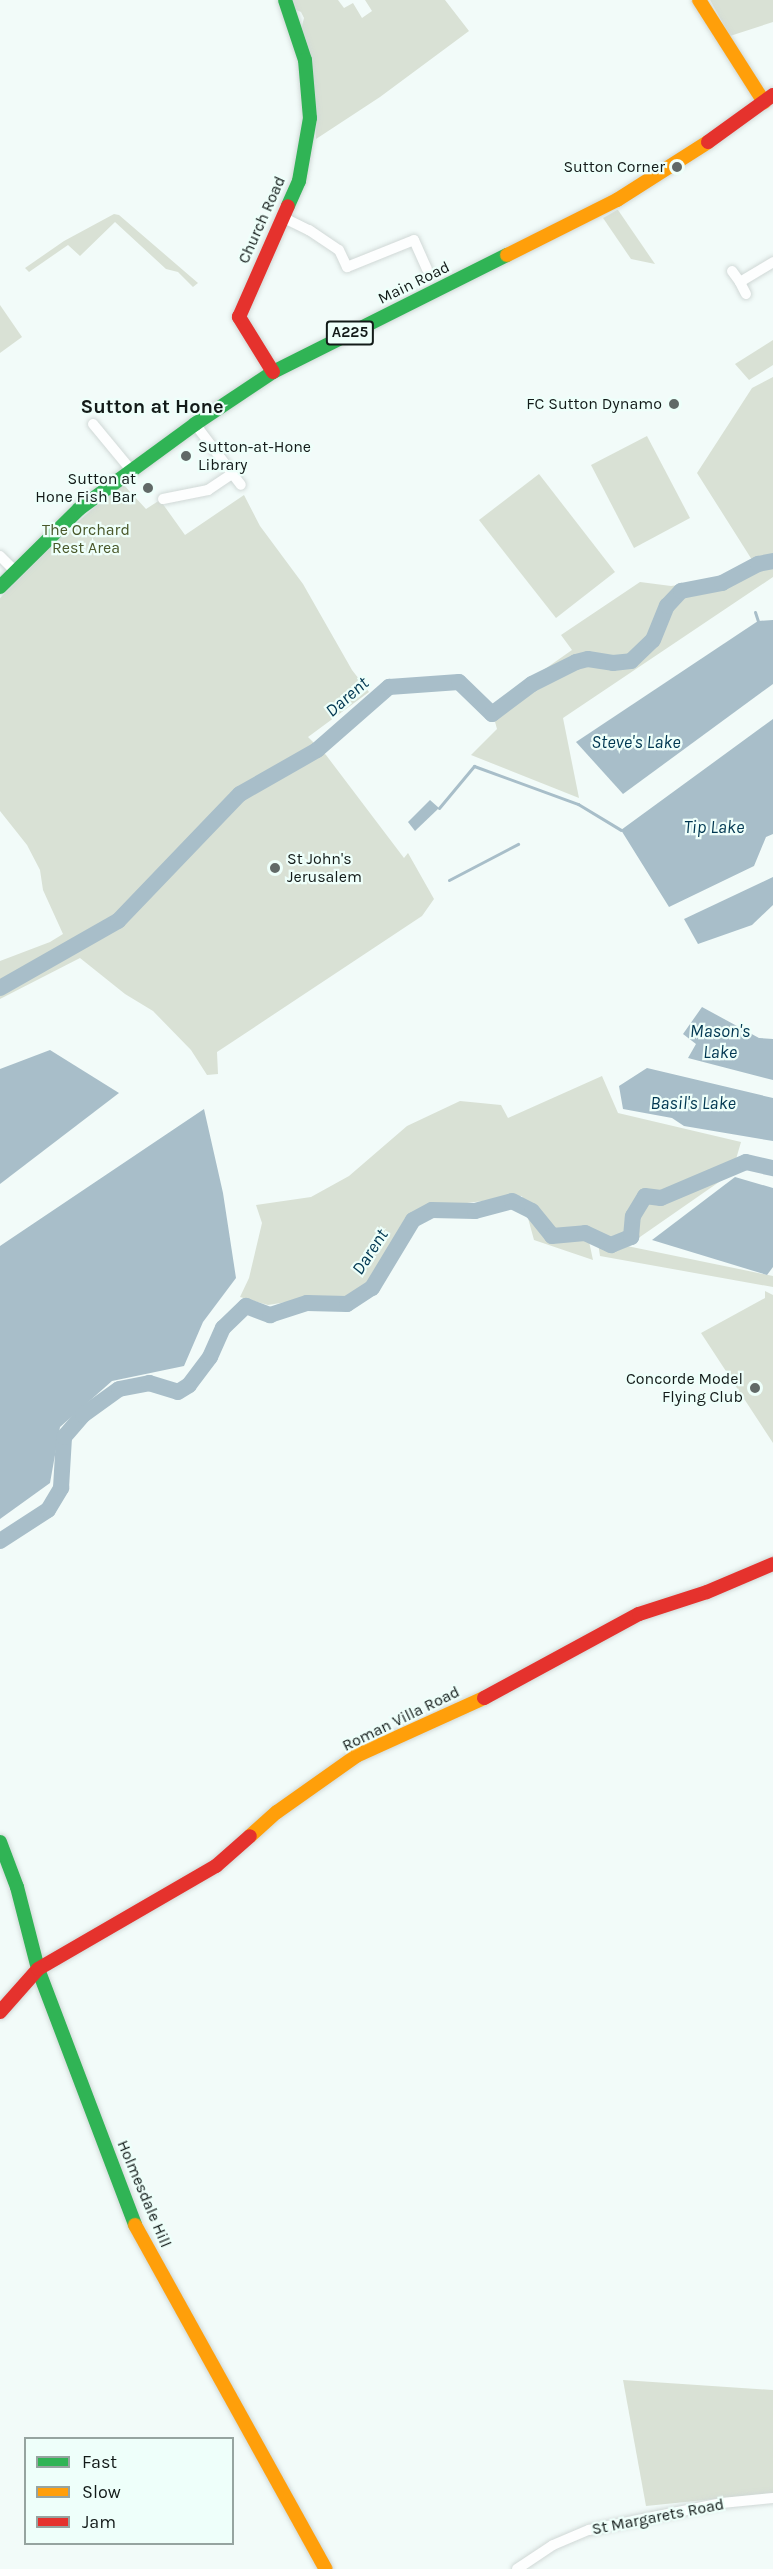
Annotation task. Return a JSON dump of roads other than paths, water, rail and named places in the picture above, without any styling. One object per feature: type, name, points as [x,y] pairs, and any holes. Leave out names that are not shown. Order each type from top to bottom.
[{"type":"street","name":"Church Road","points":[[273,372],[239,317],[299,181],[310,109],[305,60],[285,0]]},
{"type":"street","points":[[699,0],[769,99]]},
{"type":"street","name":"Main Road","points":[[0,587],[79,509],[195,424],[273,372],[617,200],[687,158],[769,99]]},
{"type":"street","points":[[282,217],[309,230],[339,250],[347,267],[414,240],[427,269]]},
{"type":"street","points":[[740,282],[773,262]]},
{"type":"street","points":[[732,271],[746,294]]},
{"type":"street","points":[[93,424],[131,470]]},
{"type":"street","points":[[195,424],[241,484]]},
{"type":"street","points":[[163,499],[208,490],[232,474]]},
{"type":"street","points":[[0,556],[15,571]]},
{"type":"street","name":"Roman Villa Road","points":[[0,2012],[38,1969],[216,1866],[277,1812],[356,1756],[505,1688],[639,1614],[706,1592],[773,1564]]},
{"type":"street","name":"Holmesdale Hill","points":[[0,1842],[17,1887],[38,1969],[137,2229],[326,2569]]},
{"type":"street","name":"St Margarets Road","points":[[517,2569],[549,2547],[589,2530],[722,2503],[773,2498]]},
{"type":"water","name":"Steve's Lake","points":[[773,620],[773,684],[623,794],[576,742],[758,621]]},
{"type":"water","name":"Tip Lake","points":[[773,719],[773,834],[766,837],[754,866],[669,907],[621,830]]},
{"type":"water","points":[[430,800],[439,808],[415,831],[408,822]]},
{"type":"water","points":[[773,877],[773,905],[752,925],[698,944],[684,919]]},
{"type":"water","name":"Mason's Lake","points":[[702,1007],[759,1038],[773,1039],[773,1080],[688,1058],[696,1044],[683,1034]]},
{"type":"water","points":[[50,1050],[119,1093],[0,1184],[0,1069]]},
{"type":"water","name":"Basil's Lake","points":[[647,1068],[773,1098],[773,1141],[684,1126],[672,1118],[623,1109],[619,1086]]},
{"type":"water","points":[[204,1109],[223,1193],[236,1278],[203,1322],[184,1366],[112,1381],[60,1427],[50,1483],[0,1519],[0,1246]]},
{"type":"water","points":[[735,1177],[773,1188],[773,1267],[767,1275],[652,1240]]},
{"type":"waterway","name":"Darent","points":[[0,988],[118,921],[240,794],[317,750],[389,687],[459,682],[492,714],[532,684],[576,662],[588,659],[613,663],[631,661],[653,640],[667,606],[681,591],[722,583],[758,564],[773,561]]},
{"type":"waterway","points":[[755,612],[758,621]]},
{"type":"waterway","points":[[439,808],[474,766],[578,804],[621,830]]},
{"type":"waterway","points":[[449,880],[518,844]]},
{"type":"waterway","name":"Darent","points":[[0,1541],[48,1510],[61,1488],[64,1437],[83,1415],[119,1389],[149,1383],[178,1392],[189,1385],[210,1357],[223,1328],[246,1306],[270,1315],[307,1303],[347,1304],[372,1288],[413,1220],[432,1210],[475,1211],[512,1201],[532,1211],[552,1236],[585,1233],[611,1245],[631,1237],[633,1216],[645,1196],[661,1198],[746,1162],[773,1168]]},
{"type":"place","name":"Sutton Corner","points":[[677,167]]},
{"type":"place","name":"FC Sutton Dynamo","points":[[674,404]]},
{"type":"place","name":"Sutton-at-Hone Library","points":[[186,456]]},
{"type":"place","name":"Sutton at Hone Fish Bar","points":[[148,488]]},
{"type":"place","name":"St John's Jerusalem","points":[[275,868]]},
{"type":"place","name":"Concorde Model Flying Club","points":[[755,1388]]},
{"type":"district","name":"Sutton at Hone","points":[[152,406]]},
{"type":"park label","name":"The Orchard Rest Area","points":[[86,539]]}]
